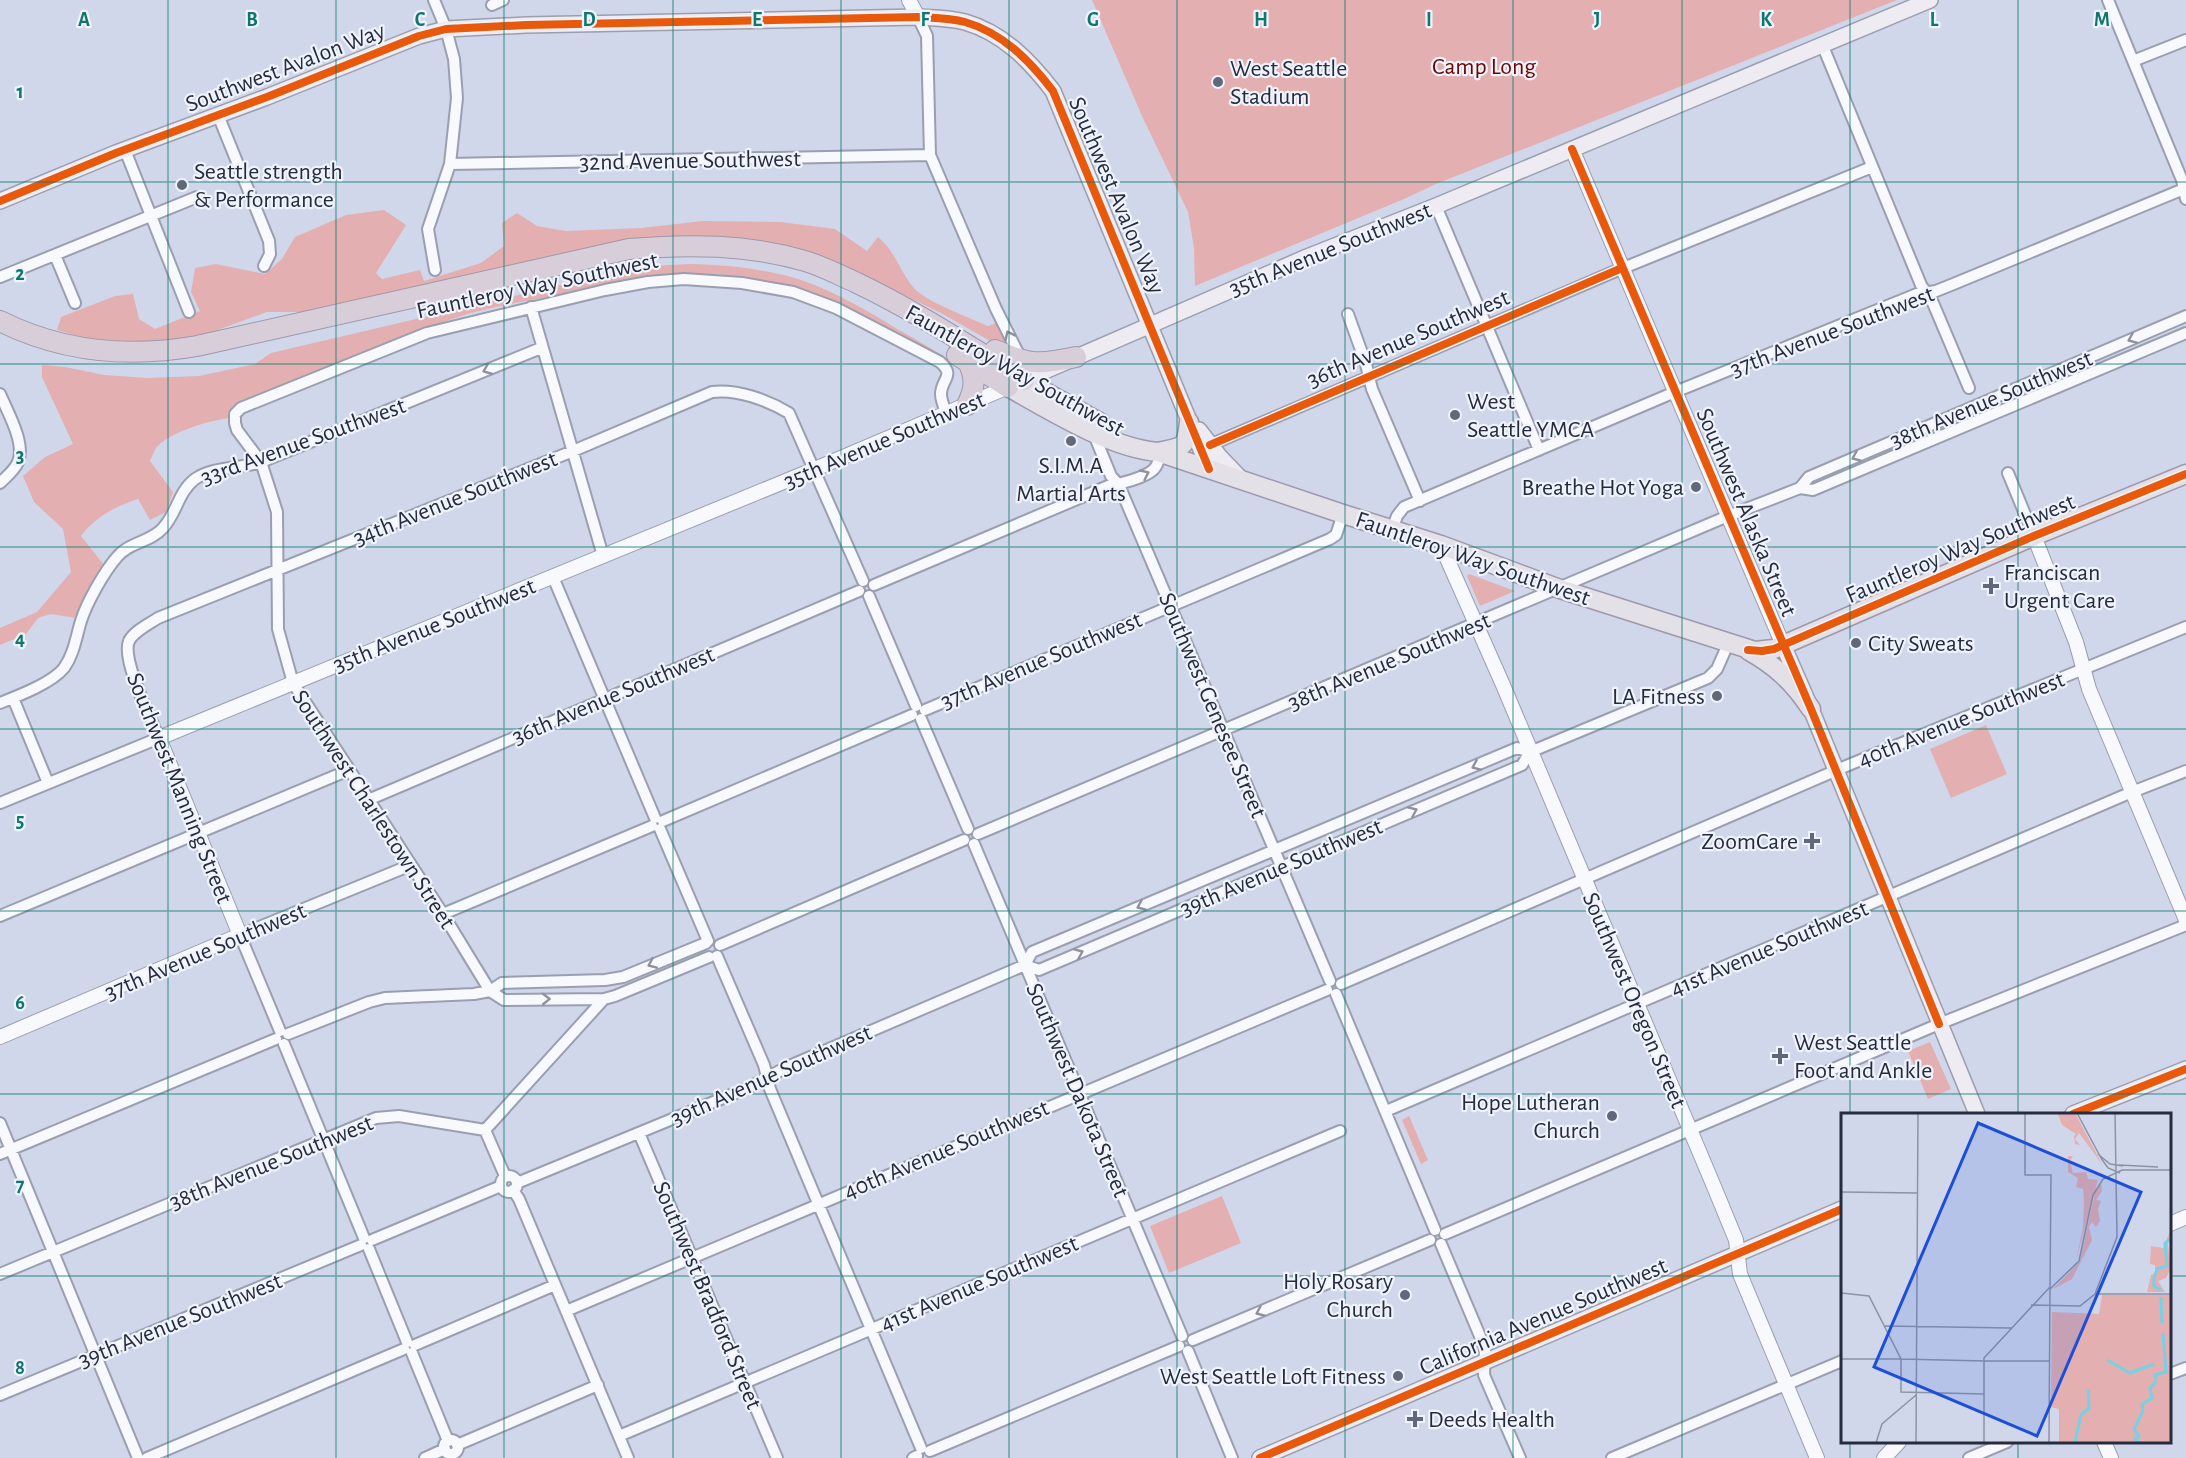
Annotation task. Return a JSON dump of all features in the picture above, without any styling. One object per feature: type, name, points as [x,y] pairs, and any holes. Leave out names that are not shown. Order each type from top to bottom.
[{"type":"highway","name":"Fauntleroy Way Southwest","points":[[59,350],[135,353],[173,350],[629,249],[676,245],[718,245],[805,261],[880,295],[1018,376]]},
{"type":"highway","name":"Fauntleroy Way Southwest","points":[[59,350],[99,363],[133,365],[179,363],[596,268],[691,256],[774,264],[818,278],[856,296],[968,362],[1018,376]]},
{"type":"highway","points":[[0,321],[59,350]]},
{"type":"highway","points":[[0,334],[59,350]]},
{"type":"highway","points":[[1018,376],[1049,363],[1076,357]]},
{"type":"highway","points":[[967,405],[975,384],[974,373],[968,362]]},
{"type":"main road","name":"35th Avenue Southwest","points":[[1076,357],[1306,257],[1436,206],[1930,0]]},
{"type":"main road","name":"Southwest Avalon Way","points":[[0,201],[419,36],[447,29],[526,25],[918,17],[967,23],[1010,45],[1039,73],[1053,91],[1187,416],[1204,444],[1243,481]]},
{"type":"main road","name":"Fauntleroy Way Southwest","points":[[1018,376],[1093,432],[1140,450],[1160,452],[1441,545],[1560,589],[1748,650],[1774,649],[2034,536],[2186,474]]},
{"type":"main road","name":"Fauntleroy Way Southwest","points":[[1018,376],[1100,423],[1144,441],[1160,452]]},
{"type":"main road","points":[[1160,452],[1183,445],[1187,441],[1187,416]]},
{"type":"main road","name":"Southwest Avalon Way","points":[[1204,444],[1209,469]]},
{"type":"main road","name":"Southwest Alaska Street","points":[[1783,645],[1977,1113]]},
{"type":"main road","points":[[1748,650],[1792,682],[1811,709]]},
{"type":"main road","points":[[2076,1113],[2186,1070]]},
{"type":"main road","name":"California Avenue Southwest","points":[[1260,1458],[1841,1209]]},
{"type":"street","points":[[434,0],[447,29],[454,59],[457,98],[450,164],[428,229],[435,270]]},
{"type":"street","points":[[909,0],[927,36],[930,155],[996,309],[1018,376]]},
{"type":"street","points":[[2108,0],[2185,192]]},
{"type":"street","points":[[2133,61],[2186,40]]},
{"type":"street","points":[[1822,44],[1872,167],[1969,388]]},
{"type":"street","points":[[218,115],[269,241],[270,254],[264,266]]},
{"type":"street","name":"Southwest Alaska Street","points":[[1572,149],[1783,645]]},
{"type":"street","points":[[125,150],[189,312]]},
{"type":"street","name":"32nd Avenue Southwest","points":[[450,164],[930,155]]},
{"type":"street","name":"36th Avenue Southwest","points":[[1204,444],[1622,268],[1872,167]]},
{"type":"street","name":"37th Avenue Southwest","points":[[1392,530],[1399,512],[1404,507],[1675,392],[1917,294],[1952,285],[2185,192]]},
{"type":"street","points":[[0,277],[197,197]]},
{"type":"street","points":[[1436,206],[1539,450]]},
{"type":"street","points":[[55,255],[75,303]]},
{"type":"street","name":"Fauntleroy Way Southwest","points":[[235,414],[241,408],[427,333],[605,290],[648,282],[684,279],[742,283],[793,292],[836,308],[940,362],[947,371],[941,393],[947,414]]},
{"type":"street","points":[[531,308],[603,556]]},
{"type":"street","points":[[1348,314],[1370,376],[1372,389],[1420,501]]},
{"type":"street","name":"38th Avenue Southwest","points":[[720,945],[1728,516],[1800,488],[1809,477],[2186,316]]},
{"type":"street","name":"38th Avenue Southwest","points":[[1800,488],[1813,490],[2186,333]]},
{"type":"street","name":"33rd Avenue Southwest","points":[[13,698],[55,677],[64,669],[82,619],[117,557],[125,549],[163,529],[185,488],[196,479],[216,471],[247,467],[261,462],[542,348]]},
{"type":"street","name":"35th Avenue Southwest","points":[[0,803],[947,414],[1018,376]]},
{"type":"street","name":"34th Avenue Southwest","points":[[128,643],[133,635],[158,618],[573,451],[712,392],[738,392],[780,407],[789,413]]},
{"type":"street","points":[[0,394],[17,434],[20,457],[15,468],[0,483]]},
{"type":"street","name":"Southwest Dakota Street","points":[[789,413],[919,713],[1186,1343],[1232,1458]]},
{"type":"street","name":"Southwest Charlestown Street","points":[[235,414],[237,430],[261,462],[277,512],[278,629],[292,683],[443,914],[490,991]]},
{"type":"street","name":"Southwest Genesee Street","points":[[1093,432],[1112,476],[1119,484],[1171,605],[1485,1348],[1484,1375],[1520,1458]]},
{"type":"street","name":"36th Avenue Southwest","points":[[368,800],[1097,490],[1153,470],[1160,452]]},
{"type":"street","points":[[2008,473],[2076,642],[2089,688],[2186,920]]},
{"type":"street","name":"37th Avenue Southwest","points":[[443,914],[1330,539],[1335,535],[1342,514]]},
{"type":"street","name":"Southwest Oregon Street","points":[[1441,545],[1477,624],[1736,1240],[1740,1274],[1817,1458]]},
{"type":"street","points":[[553,577],[707,942],[704,951],[713,957],[764,1065],[770,1089],[871,1329],[921,1455],[1939,1023],[2186,925]]},
{"type":"street","name":"40th Avenue Southwest","points":[[566,1311],[1333,987],[1836,771],[2186,627]]},
{"type":"street","name":"Southwest Manning Street","points":[[128,643],[127,655],[130,667],[451,1449]]},
{"type":"street","name":"39th Avenue Southwest","points":[[1025,965],[1039,970],[1522,765],[1530,752],[1708,678],[1717,669],[1728,644]]},
{"type":"street","points":[[0,703],[13,698],[48,783]]},
{"type":"street","name":"39th Avenue Southwest","points":[[515,1186],[1025,965],[1032,952],[1516,748],[1530,752]]},
{"type":"street","points":[[0,916],[349,770]]},
{"type":"street","name":"41st Avenue Southwest","points":[[1386,1112],[2132,792],[2186,771]]},
{"type":"street","name":"37th Avenue Southwest","points":[[0,1037],[411,865]]},
{"type":"street","points":[[0,1154],[369,1002],[385,998],[474,994],[490,991],[502,984],[604,980],[622,977],[707,942],[714,940],[720,945],[721,952],[713,957],[604,999],[504,1000],[490,991]]},
{"type":"street","points":[[604,999],[485,1130],[506,1191],[515,1186],[628,1458]]},
{"type":"street","name":"38th Avenue Southwest","points":[[0,1274],[376,1118],[387,1116],[485,1130]]},
{"type":"street","points":[[0,1123],[138,1458]]},
{"type":"street","name":"41st Avenue Southwest","points":[[619,1436],[1340,1131]]},
{"type":"street","name":"Southwest Bradford Street","points":[[639,1133],[777,1458]]},
{"type":"street","name":"39th Avenue Southwest","points":[[0,1395],[367,1243],[503,1181]]},
{"type":"street","points":[[2171,1223],[2186,1217]]},
{"type":"street","points":[[147,1458],[555,1286]]},
{"type":"street","points":[[1612,1458],[1841,1361]]},
{"type":"street","points":[[2171,1373],[2186,1368]]},
{"type":"street","points":[[424,1458],[451,1449],[598,1385]]},
{"type":"street","points":[[1884,1458],[1898,1443]]},
{"type":"street","points":[[1969,1458],[2005,1443]]},
{"type":"street","points":[[2104,1443],[2111,1458]]},
{"type":"green space","name":"Camp Long","points":[[1092,0],[1897,0],[1436,184],[1195,286],[1194,248],[1188,212],[1142,116]]},
{"type":"green space","points":[[384,210],[406,225],[376,273],[382,279],[420,270],[424,281],[481,263],[504,246],[502,223],[517,213],[537,226],[566,231],[641,228],[703,221],[780,222],[835,229],[867,251],[878,237],[889,249],[908,281],[927,298],[988,326],[999,322],[1013,354],[941,313],[826,260],[718,238],[304,312],[267,312],[206,334],[146,345],[96,341],[57,330],[61,317],[115,296],[133,294],[139,319],[155,329],[200,311],[191,292],[195,268],[216,264],[265,274],[282,259],[295,237],[346,215]]},
{"type":"green space","points":[[692,264],[761,270],[801,280],[864,309],[954,363],[952,365],[877,322],[818,296],[766,281],[736,276],[706,274],[647,277],[467,314],[347,359],[240,404],[230,409],[228,418],[190,428],[162,442],[156,448],[150,461],[173,492],[166,512],[150,520],[138,499],[99,518],[81,536],[104,565],[76,618],[51,614],[38,618],[26,634],[0,645],[0,628],[37,612],[71,572],[63,529],[34,502],[23,476],[45,457],[73,444],[42,377],[42,365],[104,375],[148,378],[199,376],[255,364],[271,353],[612,273],[648,266]]},
{"type":"green space","points":[[1469,574],[1515,591],[1480,606],[1467,576]]},
{"type":"green space","points":[[1986,725],[2007,774],[1951,798],[1930,749]]},
{"type":"green space","points":[[1930,1042],[1951,1089],[1928,1099],[1908,1051]]},
{"type":"green space","points":[[1409,1116],[1428,1160],[1421,1164],[1402,1120]]},
{"type":"green space","points":[[1222,1196],[1241,1243],[1169,1273],[1150,1226]]},
{"type":"cycle path","points":[[0,201],[116,153],[267,97],[419,36],[446,29],[526,25],[918,17],[965,22],[992,33],[1015,49],[1053,91],[1209,469]]},
{"type":"cycle path","points":[[1572,149],[1811,709],[1939,1024]]},
{"type":"cycle path","points":[[1210,445],[1622,268]]},
{"type":"cycle path","points":[[1748,650],[1774,649],[2034,536],[2186,474]]},
{"type":"cycle path","points":[[2076,1113],[2186,1069]]},
{"type":"cycle path","points":[[1260,1458],[1841,1209]]},
{"type":"place","name":"West Seattle Stadium","points":[[1218,82]]},
{"type":"place","name":"Seattle strength & Performance","points":[[182,185]]},
{"type":"place","name":"West Seattle YMCA","points":[[1455,415]]},
{"type":"place","name":"S.I.M.A Martial Arts","points":[[1071,441]]},
{"type":"place","name":"Breathe Hot Yoga","points":[[1696,487]]},
{"type":"place","name":"Franciscan Urgent Care","points":[[1991,586]]},
{"type":"place","name":"City Sweats","points":[[1856,643]]},
{"type":"place","name":"LA Fitness","points":[[1717,696]]},
{"type":"place","name":"ZoomCare","points":[[1812,841]]},
{"type":"place","name":"West Seattle Foot and Ankle","points":[[1780,1056]]},
{"type":"place","name":"Hope Lutheran Church","points":[[1612,1116]]},
{"type":"place","name":"Holy Rosary Church","points":[[1405,1295]]},
{"type":"place","name":"West Seattle Loft Fitness","points":[[1398,1376]]},
{"type":"place","name":"Deeds Health","points":[[1415,1419]]}]
